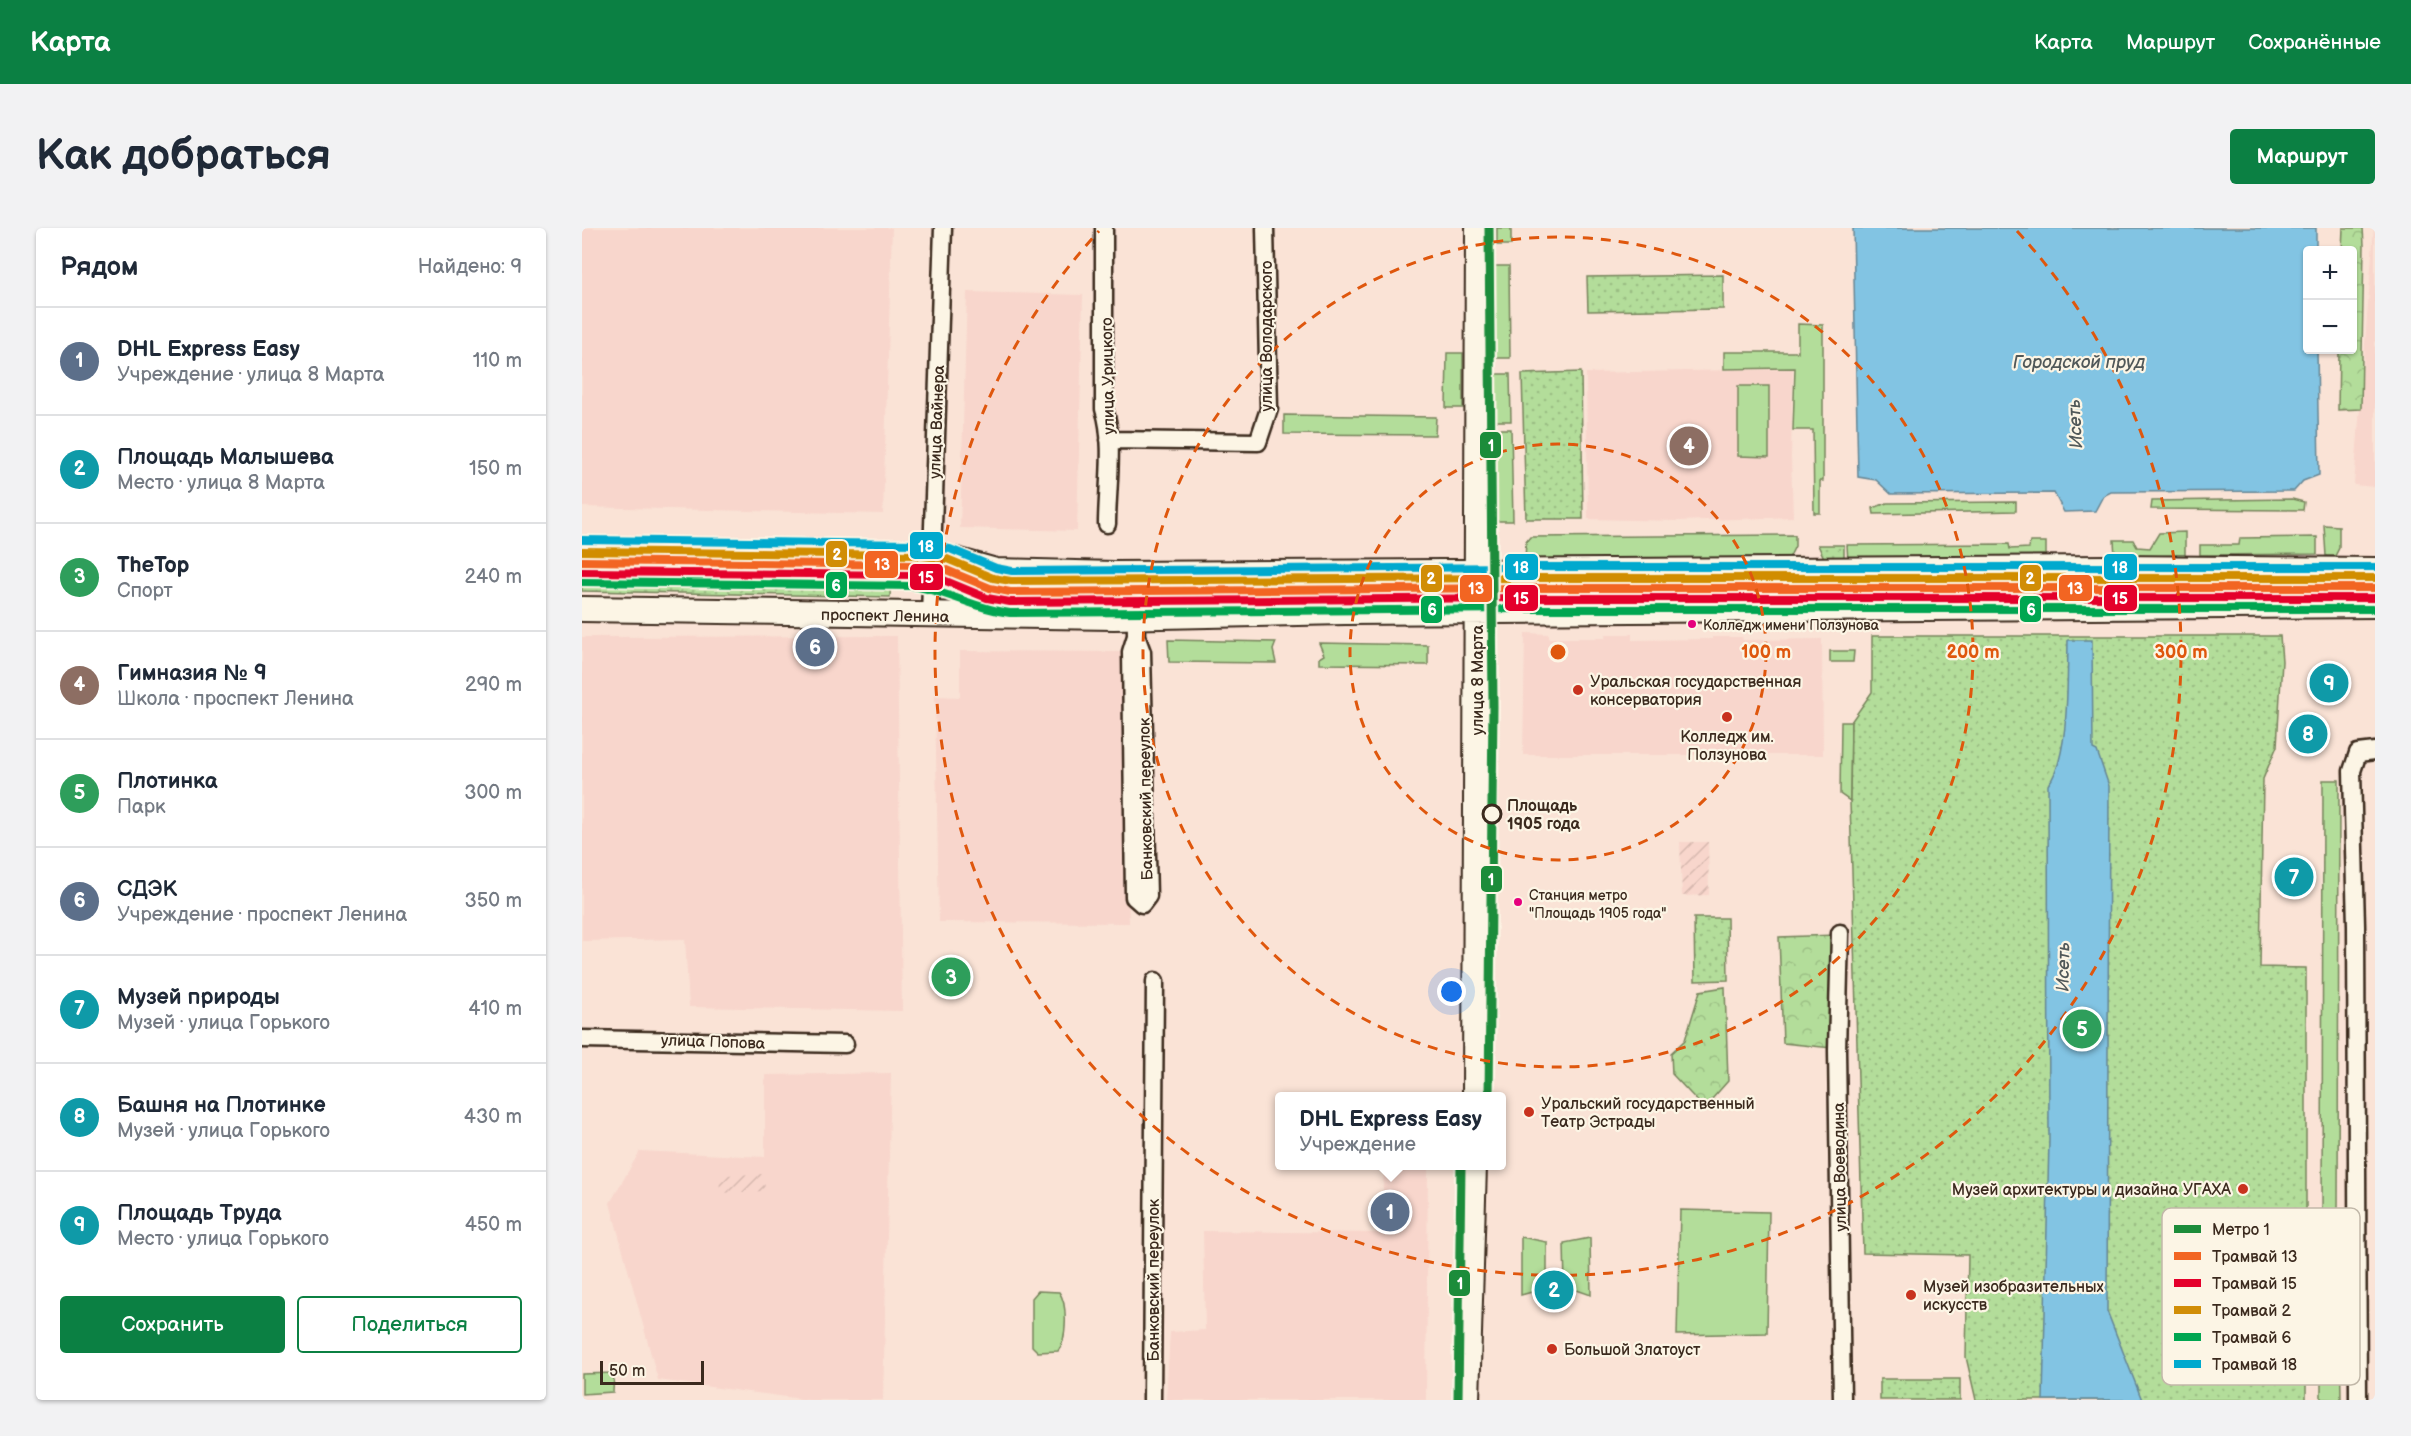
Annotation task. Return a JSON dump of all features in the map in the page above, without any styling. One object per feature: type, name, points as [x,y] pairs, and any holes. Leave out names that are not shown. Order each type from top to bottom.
[{"type":"main road","name":"улица 8 Марта","points":[[1475,1092],[1478,228]]},
{"type":"main road","points":[[582,551],[931,553],[996,571],[1135,574],[2112,567],[2375,570]]},
{"type":"main road","name":"проспект Ленина","points":[[582,609],[930,616],[1136,626],[1478,612],[2375,605]]},
{"type":"main road","points":[[1467,1400],[1474,1170]]},
{"type":"street","name":"улица Вайнера","points":[[930,616],[943,228]]},
{"type":"street","name":"улица Урицкого","points":[[1104,228],[1104,409],[1108,420],[1107,525]]},
{"type":"street","name":"улица Володарского","points":[[1108,440],[1258,442],[1269,409],[1265,228]]},
{"type":"street","name":"Банковский переулок","points":[[1135,574],[1136,626],[1142,652],[1148,896],[1142,904],[1134,897],[1131,652],[1136,626]]},
{"type":"street","points":[[2357,1208],[2356,926],[2352,771],[2355,758],[2370,751]]},
{"type":"street","name":"улица Воеводина","points":[[1840,933],[1837,1062],[1842,1400]]},
{"type":"street","name":"Банковский переулок","points":[[1152,1400],[1155,981]]},
{"type":"street","name":"улица Попова","points":[[582,1039],[845,1044]]},
{"type":"street","points":[[2358,1385],[2358,1400]]},
{"type":"shaded area","points":[[582,228],[892,228],[883,514],[582,507]]},
{"type":"shaded area","points":[[2375,228],[2375,487],[2354,485]]},
{"type":"shaded area","points":[[967,292],[1083,295],[1077,531],[960,528]]},
{"type":"shaded area","points":[[1793,369],[1791,457],[1793,517],[1678,521],[1588,519],[1586,373]]},
{"type":"shaded area","name":"Колледж им. Ползунова","points":[[1525,633],[1549,634],[1549,638],[1605,638],[1606,634],[1632,634],[1632,640],[1712,639],[1712,637],[1742,637],[1743,640],[1822,639],[1823,755],[1523,755]]},
{"type":"shaded area","points":[[897,636],[902,1011],[689,1007],[685,939],[582,941],[582,637]]},
{"type":"shaded area","points":[[960,651],[1123,652],[1129,923],[939,922],[935,696],[960,697]]},
{"type":"shaded area","points":[[1680,842],[1708,842],[1709,895],[1682,896]]},
{"type":"shaded area","points":[[891,1073],[883,1400],[809,1400],[658,1380],[610,1203],[640,1151],[765,1157],[765,1075]]},
{"type":"shaded area","points":[[1384,1170],[1428,1170],[1426,1400],[1166,1400],[1170,1332],[1205,1330],[1203,1231],[1381,1233]]},
{"type":"shaded area","points":[[764,1174],[765,1191],[720,1193],[719,1175]]},
{"type":"green space","points":[[1497,228],[1511,228],[1511,245],[1497,245]]},
{"type":"green space","points":[[2343,228],[2363,228],[2361,409],[2338,410],[2339,354],[2357,354],[2357,246],[2342,246]]},
{"type":"green space","points":[[1495,266],[1509,266],[1510,358],[1495,358]]},
{"type":"green space","points":[[1723,275],[1723,309],[1588,311],[1587,277]]},
{"type":"green space","points":[[1798,324],[1823,325],[1823,481],[1820,481],[1820,513],[1814,513],[1813,430],[1793,430],[1795,368],[1724,369],[1724,352],[1798,352]]},
{"type":"green space","points":[[1447,353],[1463,353],[1463,408],[1446,408]]},
{"type":"green space","points":[[1581,372],[1583,519],[1526,519],[1522,374]]},
{"type":"green space","points":[[1494,374],[1510,374],[1511,421],[1495,421]]},
{"type":"green space","points":[[1738,386],[1769,386],[1769,457],[1738,456]]},
{"type":"green space","points":[[1284,415],[1436,417],[1435,435],[1284,434]]},
{"type":"green space","points":[[1495,429],[1511,429],[1513,521],[1497,521]]},
{"type":"green space","points":[[2292,499],[2304,502],[2303,510],[2151,509],[2152,501]]},
{"type":"green space","points":[[2016,502],[2016,511],[1874,514],[1873,508],[1887,503]]},
{"type":"green space","points":[[2324,525],[2339,526],[2339,548],[2335,556],[2326,556]]},
{"type":"green space","points":[[2185,532],[2185,555],[2115,557],[2114,540],[2133,540],[2137,547],[2150,548],[2159,533]]},
{"type":"green space","points":[[1795,535],[1795,546],[1789,558],[1780,560],[1525,559],[1526,542],[1530,537]]},
{"type":"green space","points":[[2317,537],[2317,554],[2200,555],[2200,545],[2239,545],[2240,538]]},
{"type":"green space","points":[[2030,542],[2046,542],[2046,561],[1848,562],[1847,545],[2009,544],[2010,549],[2029,548]]},
{"type":"green space","points":[[1818,545],[1844,545],[1844,562],[1825,560]]},
{"type":"green space","points":[[582,565],[891,569],[890,597],[582,591]]},
{"type":"green space","points":[[1872,636],[2280,636],[2282,661],[2277,746],[2263,779],[2260,967],[2306,968],[2306,1208],[2162,1208],[2162,1385],[2306,1385],[2306,1400],[1976,1400],[1966,1357],[1968,1255],[1863,1253],[1850,801],[1851,722],[1872,692]]},
{"type":"green space","points":[[1168,640],[1276,642],[1273,650],[1276,663],[1169,662]]},
{"type":"green space","points":[[1319,643],[1428,645],[1428,665],[1319,664],[1319,658],[1324,655]]},
{"type":"green space","points":[[1830,651],[1854,651],[1853,662],[1830,662]]},
{"type":"green space","points":[[1841,722],[1851,722],[1850,801],[1840,794]]},
{"type":"green space","points":[[2323,780],[2339,780],[2338,1208],[2322,1208]]},
{"type":"green space","points":[[1694,918],[1727,918],[1728,980],[1695,981]]},
{"type":"green space","points":[[1836,935],[1832,1048],[1783,1043],[1779,937]]},
{"type":"green space","points":[[1725,987],[1728,1081],[1704,1108],[1672,1074],[1671,1053],[1685,1040],[1700,991]]},
{"type":"green space","points":[[1680,1210],[1769,1212],[1767,1333],[1677,1335]]},
{"type":"green space","points":[[1521,1237],[1547,1242],[1547,1288],[1521,1295]]},
{"type":"green space","points":[[1590,1238],[1591,1295],[1565,1286],[1564,1243]]},
{"type":"green space","points":[[1038,1291],[1059,1292],[1062,1298],[1065,1331],[1058,1351],[1038,1352],[1032,1346],[1032,1298]]},
{"type":"green space","points":[[614,1373],[613,1392],[582,1394],[582,1374]]},
{"type":"green space","points":[[1880,1379],[1960,1379],[1960,1400],[1880,1400]]},
{"type":"green space","points":[[2321,1385],[2341,1385],[2341,1400],[2321,1399]]},
{"type":"water","name":"Городской пруд","points":[[1853,228],[2316,228],[2316,246],[2303,246],[2303,354],[2317,354],[2319,475],[2303,481],[2294,491],[2111,492],[2103,496],[2095,511],[2064,512],[2054,493],[1891,494],[1876,480],[1858,477]]},
{"type":"water","name":"Исеть","points":[[2068,640],[2092,640],[2093,749],[2097,751],[2109,786],[2107,1311],[2142,1400],[2043,1400],[2049,1140],[2048,785],[2055,772],[2064,737]]},
{"type":"metro line","name":"1","points":[[1489,228],[1493,706],[1489,1092]]},
{"type":"metro line","name":"1","points":[[1458,1400],[1461,1170]]},
{"type":"tram line","name":"18","points":[[582,540],[914,544],[950,549],[996,568],[1012,571],[1521,567],[2375,567]]},
{"type":"tram line","name":"2","points":[[582,551],[914,555],[947,559],[993,578],[1011,581],[1521,578],[2375,578]]},
{"type":"tram line","name":"13","points":[[582,561],[914,565],[944,569],[990,588],[1010,592],[1521,588],[2375,588]]},
{"type":"tram line","name":"15","points":[[582,572],[913,575],[941,579],[987,598],[1010,602],[1521,598],[2375,598]]},
{"type":"tram line","name":"6","points":[[582,582],[912,586],[925,588],[985,608],[1010,613],[1521,609],[2375,609]]},
{"type":"place","name":"Гимназия № 9","points":[[1689,446]]},
{"type":"place","name":"Колледж имени Ползунова","points":[[1692,624]]},
{"type":"place","name":"СДЭК","points":[[815,647]]},
{"type":"place","name":"Площадь Труда","points":[[2329,683]]},
{"type":"place","name":"Уральская государственная консерватория","points":[[1578,690]]},
{"type":"place","name":"Колледж им. Ползунова","points":[[1727,717]]},
{"type":"place","name":"Башня на Плотинке","points":[[2308,734]]},
{"type":"place","name":"Площадь 1905 года","points":[[1492,814]]},
{"type":"place","name":"Музей природы","points":[[2294,877]]},
{"type":"place","name":"Станция метро \"Площадь 1905 года\"","points":[[1518,902]]},
{"type":"place","name":"TheTop","points":[[951,977]]},
{"type":"place","name":"Плотинка","points":[[2082,1029]]},
{"type":"place","name":"Уральский государственный Театр Эстрады","points":[[1529,1112]]},
{"type":"place","name":"Музей архитектуры и дизайна УГАХА","points":[[2243,1189]]},
{"type":"place","name":"DHL Express Easy","points":[[1390,1212]]},
{"type":"place","name":"Площадь Малышева","points":[[1554,1290]]},
{"type":"place","name":"Музей изобразительных искусств","points":[[1911,1295]]},
{"type":"place","name":"Большой Златоуст","points":[[1552,1349]]}]
